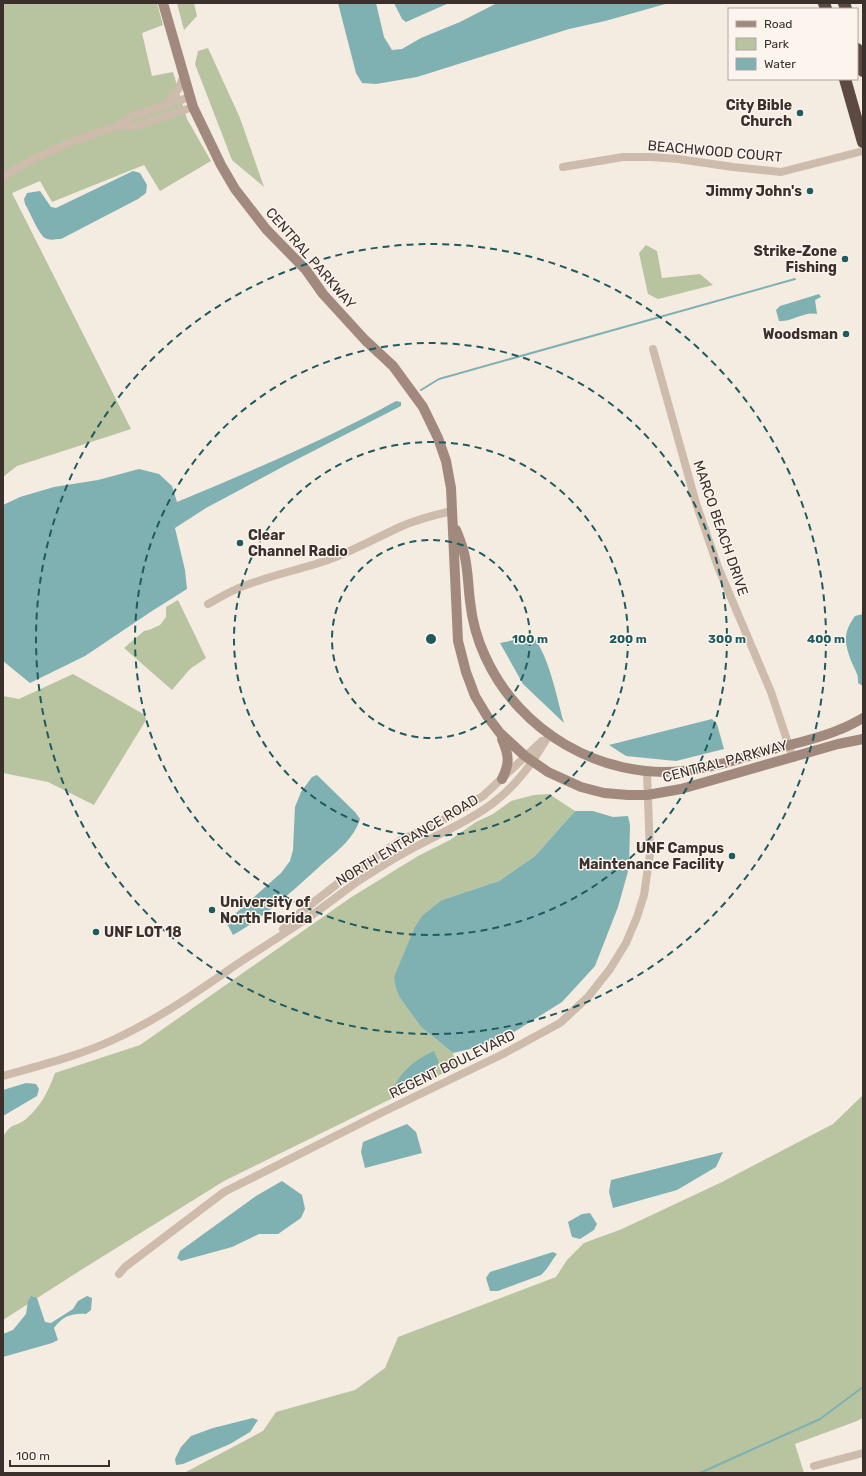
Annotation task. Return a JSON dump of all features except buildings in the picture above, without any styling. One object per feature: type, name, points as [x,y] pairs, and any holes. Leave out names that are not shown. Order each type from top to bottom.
[{"type":"highway","points":[[858,53],[863,71]]},
{"type":"highway","points":[[845,80],[863,142]]},
{"type":"street","name":"CENTRAL PARKWAY","points":[[163,3],[193,107],[214,153],[235,189],[266,229],[306,270],[323,294],[365,340],[393,366],[422,407],[438,438],[446,461],[451,488],[458,641],[466,672],[475,696],[487,716],[500,733],[529,759],[548,772],[581,787],[604,792],[647,794],[681,789],[838,744],[863,739]]},
{"type":"street","points":[[166,104],[180,88],[184,75]]},
{"type":"street","points":[[3,176],[36,158],[71,142],[117,126],[132,116],[190,97]]},
{"type":"street","points":[[117,126],[136,126],[193,107]]},
{"type":"street","name":"BEACHWOOD COURT","points":[[563,167],[623,157],[651,157],[781,172],[863,151]]},
{"type":"street","name":"MARCO BEACH DRIVE","points":[[653,349],[696,502],[718,567],[770,692],[793,758]]},
{"type":"street","name":"CENTRAL PARKWAY","points":[[452,514],[464,552],[474,623],[485,656],[502,687],[515,704],[549,735],[578,752],[601,762],[647,772],[701,769],[841,729],[863,718]]},
{"type":"street","points":[[208,604],[230,592],[257,581],[329,560],[400,527],[425,518],[452,514]]},
{"type":"street","points":[[500,733],[508,758],[508,764],[502,779]]},
{"type":"street","name":"NORTH ENTRANCE ROAD","points":[[3,1076],[101,1046],[135,1030],[165,1013],[266,944],[307,919],[357,882],[419,844],[452,829],[473,817],[506,792],[529,759],[549,735]]},
{"type":"street","name":"NORTH ENTRANCE ROAD","points":[[266,944],[311,904],[350,874],[401,840],[469,806],[529,759]]},
{"type":"street","name":"REGENT BOULEVARD","points":[[119,1274],[125,1267],[224,1192],[381,1113],[503,1054],[560,1023],[588,996],[610,969],[626,943],[637,917],[644,894],[650,854],[647,772]]},
{"type":"street","points":[[374,858],[378,861],[391,861]]},
{"type":"street","points":[[814,1466],[863,1453]]},
{"type":"green space","points":[[3,3],[157,3],[163,25],[142,33],[152,76],[173,72],[187,119],[211,161],[160,191],[144,165],[52,202],[40,181],[12,193],[131,429],[17,466],[3,477]]},
{"type":"green space","points":[[177,3],[194,3],[197,16],[184,30]]},
{"type":"green space","points":[[208,48],[240,118],[264,187],[232,160],[195,64],[198,51]]},
{"type":"green space","points":[[646,245],[657,251],[662,278],[700,274],[713,285],[658,299],[648,294],[639,253]]},
{"type":"green space","points":[[178,600],[206,658],[190,669],[172,690],[124,648],[144,631],[160,625],[166,617],[166,607]]},
{"type":"green space","points":[[73,674],[145,715],[146,720],[94,805],[48,782],[3,773],[3,696],[19,699]]},
{"type":"green space","points":[[549,794],[575,811],[535,856],[499,881],[442,900],[394,977],[400,998],[421,1027],[453,1053],[456,1067],[224,1181],[3,1320],[3,1137],[9,1129],[23,1121],[32,1113],[47,1092],[55,1073],[140,1045],[350,898],[418,856],[450,840],[476,822],[493,814],[511,801],[534,795]]},
{"type":"green space","points":[[863,1095],[863,1418],[795,1444],[804,1473],[184,1473],[263,1431],[276,1412],[355,1390],[385,1368],[398,1337],[556,1277],[567,1260],[584,1243],[622,1229],[722,1182],[833,1124]]},
{"type":"water","points":[[338,3],[376,3],[384,37],[392,50],[402,49],[421,38],[460,22],[497,3],[669,3],[605,21],[569,29],[417,77],[376,84],[362,83],[356,73]]},
{"type":"water","points":[[394,3],[449,3],[406,22],[402,19]]},
{"type":"water","points":[[133,171],[140,173],[147,185],[146,193],[138,199],[61,239],[53,240],[45,238],[37,227],[25,204],[24,199],[27,193],[40,191],[51,207],[56,208]]},
{"type":"water","points":[[819,294],[821,297],[815,300],[817,314],[812,313],[789,320],[779,321],[776,310],[780,306]]},
{"type":"water","points":[[396,401],[401,402],[401,406],[206,508],[175,528],[185,570],[187,589],[85,656],[30,683],[3,661],[3,505],[20,497],[54,487],[98,480],[139,469],[159,474],[172,486],[177,502],[315,442]]},
{"type":"water","points":[[863,614],[863,686],[858,683],[857,675],[847,649],[846,638],[848,628],[855,616]]},
{"type":"water","points":[[533,636],[544,655],[548,666],[564,723],[523,684],[500,643]]},
{"type":"water","points":[[712,719],[717,724],[724,749],[676,761],[626,756],[609,745]]},
{"type":"water","points":[[317,775],[355,812],[360,819],[357,827],[342,846],[288,895],[245,928],[233,935],[226,922],[281,873],[290,861],[293,850],[295,807],[301,792],[312,777]]},
{"type":"water","points":[[575,811],[593,811],[613,817],[628,816],[630,825],[629,868],[618,907],[595,966],[562,1002],[514,1032],[474,1048],[453,1053],[421,1027],[400,998],[396,988],[394,977],[415,927],[422,916],[442,900],[499,881],[535,856]]},
{"type":"water","points":[[434,1051],[439,1063],[412,1084],[393,1091],[399,1078],[409,1067]]},
{"type":"water","points":[[26,1083],[36,1084],[39,1089],[37,1096],[3,1116],[3,1090]]},
{"type":"water","points":[[407,1124],[416,1132],[422,1153],[365,1168],[361,1152],[363,1142]]},
{"type":"water","points":[[723,1152],[716,1167],[677,1190],[613,1208],[609,1192],[611,1180]]},
{"type":"water","points":[[282,1181],[302,1195],[305,1209],[301,1218],[278,1234],[259,1234],[232,1247],[181,1261],[177,1258],[180,1251],[256,1196]]},
{"type":"water","points":[[590,1213],[597,1224],[594,1230],[580,1239],[572,1237],[568,1222],[582,1214]]},
{"type":"water","points":[[553,1252],[557,1254],[541,1275],[498,1291],[490,1291],[486,1278],[490,1272]]},
{"type":"water","points":[[31,1296],[37,1298],[45,1322],[51,1323],[73,1309],[78,1301],[87,1296],[92,1298],[91,1310],[86,1314],[76,1314],[64,1318],[54,1328],[58,1340],[3,1357],[3,1334],[13,1330],[26,1314],[28,1301]]},
{"type":"water","points":[[253,1418],[258,1420],[250,1432],[230,1444],[183,1464],[176,1465],[175,1459],[181,1447],[191,1436],[213,1428]]},
{"type":"waterway","points":[[421,390],[439,379],[795,279]]},
{"type":"waterway","points":[[700,1473],[820,1419],[863,1387]]},
{"type":"place","name":"City Bible Church","points":[[800,113]]},
{"type":"place","name":"Jimmy John's","points":[[810,191]]},
{"type":"place","name":"Strike-Zone Fishing","points":[[845,259]]},
{"type":"place","name":"Woodsman","points":[[846,334]]},
{"type":"place","name":"Clear Channel Radio","points":[[240,543]]},
{"type":"place","name":"UNF Campus Maintenance Facility","points":[[732,856]]},
{"type":"place","name":"University of North Florida","points":[[212,910]]},
{"type":"place","name":"UNF LOT 18","points":[[96,932]]}]
